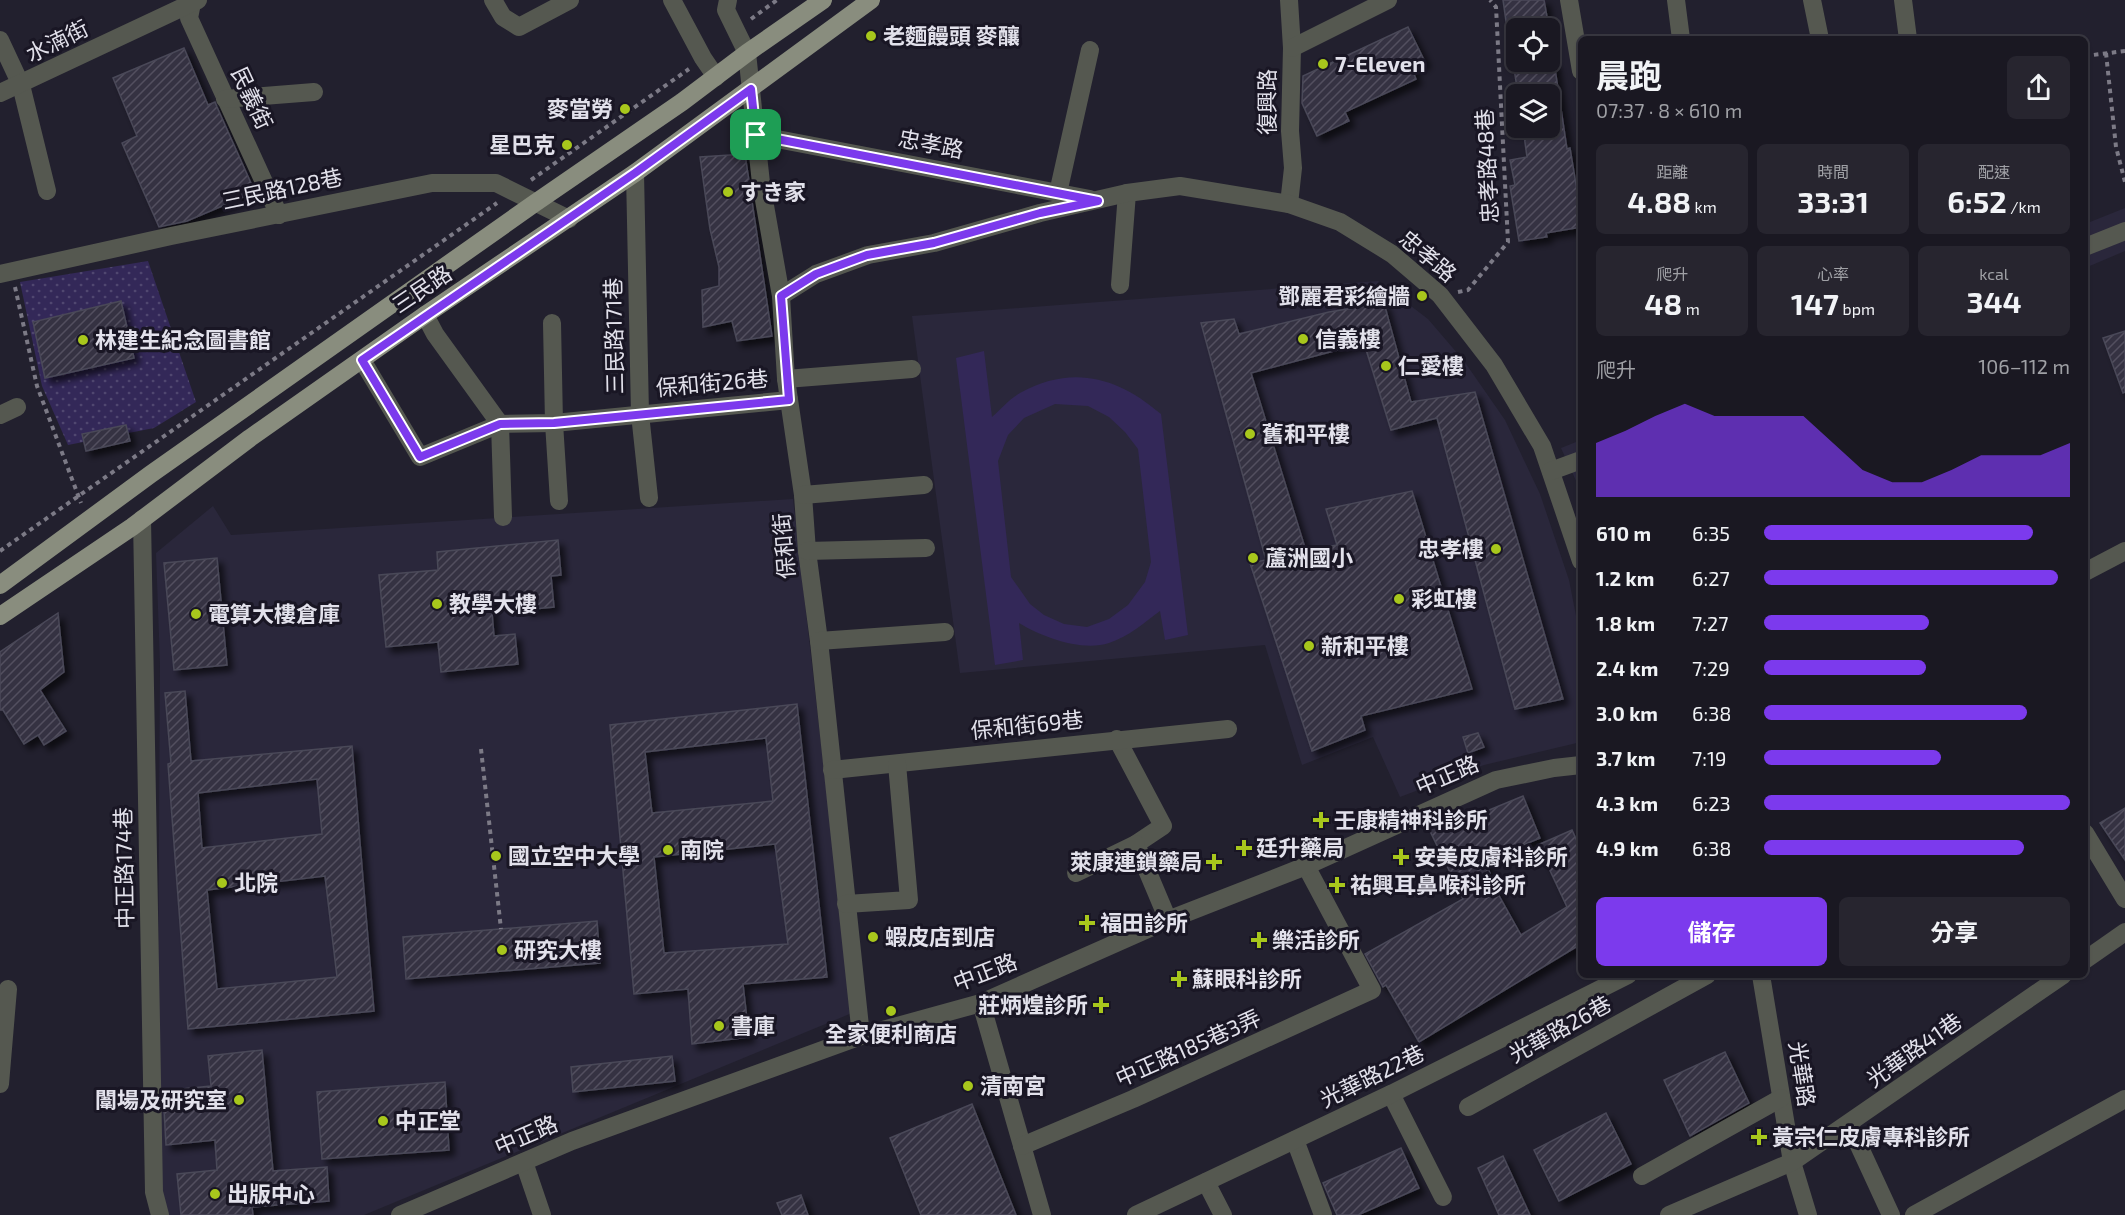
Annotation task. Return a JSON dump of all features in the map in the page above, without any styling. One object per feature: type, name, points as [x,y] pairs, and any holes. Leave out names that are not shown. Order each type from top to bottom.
[{"type":"main road","name":"三民路","points":[[0,585],[151,474],[823,0]]},
{"type":"main road","name":"三民路","points":[[0,616],[142,519],[250,438],[425,315],[635,173],[871,0]]},
{"type":"street","points":[[493,0],[503,17],[519,27],[570,0]]},
{"type":"street","points":[[672,0],[703,58],[716,77]]},
{"type":"street","points":[[728,0],[726,10],[747,53]]},
{"type":"street","name":"復興路","points":[[1289,0],[1292,48],[1290,131],[1293,168],[1289,204]]},
{"type":"street","points":[[1292,48],[1388,0]]},
{"type":"street","points":[[1569,0],[1578,53]]},
{"type":"street","points":[[1676,0],[1681,36]]},
{"type":"street","points":[[1812,0],[1819,36]]},
{"type":"street","points":[[1903,0],[1908,36]]},
{"type":"street","name":"水湳街","points":[[0,93],[194,1]]},
{"type":"street","name":"民義街","points":[[194,1],[189,18],[279,215]]},
{"type":"street","points":[[0,40],[21,85],[47,191]]},
{"type":"street","points":[[1058,193],[1090,50]]},
{"type":"street","name":"保和街","points":[[747,53],[760,183],[781,296],[786,379],[803,495],[807,550],[819,641],[861,1036]]},
{"type":"street","points":[[225,99],[314,92]]},
{"type":"street","name":"忠孝路","points":[[756,135],[1098,201]]},
{"type":"street","name":"三民路171巷","points":[[635,173],[640,414],[648,498]]},
{"type":"street","name":"三民路128巷","points":[[6,272],[432,183],[496,183],[569,219]]},
{"type":"street","name":"忠孝路","points":[[781,296],[816,274],[867,255],[934,243],[1040,213],[1127,193],[1180,186],[1289,204],[1340,222],[1392,254],[1440,295],[1494,365],[1542,446],[1578,552]]},
{"type":"street","points":[[1120,285],[1127,193]]},
{"type":"street","points":[[2088,246],[2125,231]]},
{"type":"street","points":[[425,315],[435,334],[500,424],[503,517]]},
{"type":"street","points":[[552,323],[554,423],[559,501]]},
{"type":"street","points":[[362,360],[420,457],[500,424]]},
{"type":"street","points":[[786,379],[912,369]]},
{"type":"street","name":"保和街26巷","points":[[500,424],[554,423],[789,400]]},
{"type":"street","points":[[0,415],[17,407]]},
{"type":"street","points":[[1551,471],[1578,461]]},
{"type":"street","points":[[803,495],[924,485]]},
{"type":"street","name":"中正路174巷","points":[[142,519],[154,1192],[160,1215]]},
{"type":"street","points":[[807,550],[926,548]]},
{"type":"street","points":[[2088,570],[2125,551]]},
{"type":"street","points":[[819,641],[945,632]]},
{"type":"street","name":"保和街69巷","points":[[832,770],[1228,729]]},
{"type":"street","points":[[1076,873],[1136,844],[1163,826],[1117,739]]},
{"type":"street","points":[[846,904],[909,900],[897,764]]},
{"type":"street","name":"中正路","points":[[400,1215],[572,1141],[861,1036],[981,1003],[1168,920],[1306,866],[1496,780],[1578,765]]},
{"type":"street","points":[[2088,838],[2125,899]]},
{"type":"street","points":[[1136,844],[1168,920]]},
{"type":"street","name":"中正路185巷3弄","points":[[1022,1146],[1133,1099],[1372,990],[1306,866]]},
{"type":"street","points":[[2088,958],[2125,932]]},
{"type":"street","name":"光華路22巷","points":[[1136,1215],[1391,1094],[1622,978]]},
{"type":"street","name":"光華路26巷","points":[[1468,1107],[1702,978]]},
{"type":"street","name":"光華路","points":[[1761,978],[1792,1162],[1808,1215]]},
{"type":"street","name":"光華路41巷","points":[[1669,1215],[1792,1162],[2059,978]]},
{"type":"street","points":[[0,1084],[8,989]]},
{"type":"street","points":[[981,1003],[1042,1215]]},
{"type":"street","points":[[1391,1094],[1443,1197]]},
{"type":"street","points":[[1642,1176],[1781,1098]]},
{"type":"street","points":[[1914,1215],[2125,1099]]},
{"type":"street","points":[[1849,1124],[1891,1215]]},
{"type":"street","points":[[1295,1140],[1323,1215]]},
{"type":"street","points":[[524,1162],[542,1215]]},
{"type":"street","points":[[1206,1182],[1223,1215]]},
{"type":"path","points":[[735,30],[777,0]]},
{"type":"path","name":"忠孝路48巷","points":[[1440,295],[1468,290],[1508,242],[1496,7],[1490,0]]},
{"type":"path","points":[[2088,56],[2125,51]]},
{"type":"path","points":[[2106,54],[2116,147],[2125,182]]},
{"type":"path","points":[[0,551],[703,58]]},
{"type":"path","points":[[6,272],[37,386],[89,520]]},
{"type":"path","points":[[481,749],[501,929]]},
{"type":"shaded area","points":[[2125,208],[2125,251],[2088,267],[2088,223]]},
{"type":"shaded area","points":[[148,261],[196,402],[154,428],[68,445],[42,386],[20,282]]},
{"type":"shaded area","name":"蘆洲國小","points":[[1378,281],[1428,319],[1464,361],[1505,420],[1540,494],[1569,580],[1578,626],[1578,743],[1484,765],[1400,797],[1373,737],[1302,765],[1265,645],[960,673],[912,316]]},
{"type":"shaded area","points":[[984,351],[992,417],[1020,393],[1039,384],[1076,377],[1111,383],[1145,401],[1161,414],[1188,635],[1165,640],[1160,611],[1123,637],[1109,643],[1087,646],[1050,638],[1019,623],[1023,660],[995,665],[956,358]],"holes":[[[1055,404],[1088,406],[1109,417],[1138,449],[1151,562],[1145,582],[1128,605],[1109,619],[1087,627],[1064,624],[1044,615],[1030,604],[1011,577],[998,461],[1008,435],[1024,418]]]},
{"type":"shaded area","points":[[1578,441],[1578,485],[1561,448]]},
{"type":"shaded area","name":"國立空中大學","points":[[793,499],[852,1013],[364,1215],[167,1215],[157,1174],[160,664],[156,553],[213,506],[231,535]]},
{"type":"building","points":[[1503,0],[1544,0],[1547,18],[1506,18],[1506,21]]},
{"type":"building","points":[[1408,27],[1425,62],[1412,69],[1416,79],[1345,112],[1349,121],[1317,136],[1302,103],[1303,76]]},
{"type":"building","points":[[184,48],[208,105],[215,102],[255,192],[187,221],[159,227],[122,143],[137,136],[113,78]]},
{"type":"building","points":[[1515,72],[1555,72],[1557,84],[1516,84]]},
{"type":"building","points":[[1560,102],[1567,149],[1570,148],[1578,197],[1578,228],[1546,233],[1547,237],[1519,241],[1510,186],[1515,185],[1510,160],[1527,157],[1524,138],[1560,138]]},
{"type":"building","points":[[745,154],[772,336],[737,341],[732,321],[703,327],[702,290],[719,286],[719,267],[710,229],[700,157]]},
{"type":"building","name":"林建生紀念圖書館","points":[[121,301],[134,358],[45,378],[33,322]]},
{"type":"building","points":[[1384,303],[1411,402],[1475,392],[1563,699],[1515,709],[1437,418],[1391,430],[1364,343],[1251,373],[1306,551],[1337,545],[1326,509],[1412,491],[1472,689],[1361,716],[1365,730],[1312,751],[1250,563],[1266,560],[1201,323],[1234,319],[1239,334],[1329,312]]},
{"type":"building","points":[[2125,331],[2125,392],[2123,393],[2103,338]]},
{"type":"building","points":[[126,425],[130,441],[86,451],[82,434]]},
{"type":"building","name":"教學大樓","points":[[558,540],[561,575],[551,576],[554,607],[524,610],[523,597],[491,600],[494,636],[515,634],[518,664],[441,672],[438,642],[386,647],[379,575],[438,570],[437,552]]},
{"type":"building","name":"電算大樓倉庫","points":[[217,558],[227,665],[174,670],[164,563]]},
{"type":"building","points":[[58,613],[64,672],[40,690],[66,731],[44,745],[38,735],[24,744],[3,710],[0,710],[0,652]]},
{"type":"building","name":"北院","points":[[185,691],[191,761],[352,746],[374,1011],[188,1029],[168,764],[171,763],[165,693]],"holes":[[[317,779],[322,834],[202,848],[198,793]],[[325,876],[337,977],[217,989],[207,890]]]},
{"type":"building","name":"南院","points":[[797,704],[827,977],[743,984],[749,1037],[692,1044],[688,989],[634,994],[610,725]],"holes":[[[766,738],[773,801],[652,813],[645,752]],[[775,844],[788,944],[664,953],[654,857]]]},
{"type":"building","points":[[1478,733],[1484,747],[1468,753],[1463,737]]},
{"type":"building","points":[[1523,796],[1540,838],[1484,861],[1490,873],[1487,874],[1521,935],[1567,907],[1538,845],[1572,830],[1578,843],[1578,946],[1419,1042],[1386,985],[1383,987],[1365,954],[1463,899],[1429,829],[1462,813],[1465,820]]},
{"type":"building","points":[[2125,808],[2125,860],[2100,823]]},
{"type":"building","name":"研究大樓","points":[[597,921],[600,963],[406,979],[403,937]]},
{"type":"building","points":[[262,1050],[273,1171],[327,1167],[329,1201],[252,1207],[253,1215],[181,1215],[177,1174],[217,1170],[215,1140],[166,1145],[163,1091],[211,1086],[208,1056]]},
{"type":"building","points":[[1725,1052],[1749,1103],[1690,1136],[1664,1080]]},
{"type":"building","points":[[672,1056],[675,1081],[573,1092],[571,1067]]},
{"type":"building","name":"中正堂","points":[[445,1082],[449,1150],[322,1159],[317,1092]]},
{"type":"building","points":[[972,1104],[1016,1215],[921,1215],[890,1138]]},
{"type":"building","points":[[1606,1113],[1631,1164],[1559,1201],[1534,1150]]},
{"type":"building","points":[[1401,1148],[1419,1188],[1358,1215],[1337,1215],[1323,1183]]},
{"type":"building","points":[[1503,1156],[1530,1215],[1499,1215],[1478,1168]]},
{"type":"building","points":[[801,1195],[808,1215],[782,1215],[777,1203]]},
{"type":"place","name":"老麵饅頭 麥釀","points":[[871,36]]},
{"type":"place","name":"7-Eleven","points":[[1323,64]]},
{"type":"place","name":"麥當勞","points":[[625,109]]},
{"type":"place","name":"星巴克","points":[[567,145]]},
{"type":"place","name":"すき家","points":[[728,192]]},
{"type":"place","name":"鄧麗君彩繪牆","points":[[1422,296]]},
{"type":"place","name":"信義樓","points":[[1303,339]]},
{"type":"place","name":"林建生紀念圖書館","points":[[83,340]]},
{"type":"place","name":"仁愛樓","points":[[1386,366]]},
{"type":"place","name":"舊和平樓","points":[[1250,434]]},
{"type":"place","name":"忠孝樓","points":[[1496,549]]},
{"type":"place","name":"蘆洲國小","points":[[1253,558]]},
{"type":"place","name":"彩虹樓","points":[[1399,599]]},
{"type":"place","name":"教學大樓","points":[[437,604]]},
{"type":"place","name":"電算大樓倉庫","points":[[196,614]]},
{"type":"place","name":"新和平樓","points":[[1309,646]]},
{"type":"place","name":"壬康精神科診所","points":[[1321,820]]},
{"type":"place","name":"廷升藥局","points":[[1244,848]]},
{"type":"place","name":"南院","points":[[668,850]]},
{"type":"place","name":"國立空中大學","points":[[496,856]]},
{"type":"place","name":"安美皮膚科診所","points":[[1401,857]]},
{"type":"place","name":"萊康連鎖藥局","points":[[1214,862]]},
{"type":"place","name":"北院","points":[[222,883]]},
{"type":"place","name":"祐興耳鼻喉科診所","points":[[1337,885]]},
{"type":"place","name":"福田診所","points":[[1087,923]]},
{"type":"place","name":"蝦皮店到店","points":[[873,937]]},
{"type":"place","name":"樂活診所","points":[[1259,940]]},
{"type":"place","name":"研究大樓","points":[[502,950]]},
{"type":"place","name":"蘇眼科診所","points":[[1179,979]]},
{"type":"place","name":"莊炳煌診所","points":[[1101,1005]]},
{"type":"place","name":"全家便利商店","points":[[891,1011]]},
{"type":"place","name":"書庫","points":[[719,1026]]},
{"type":"place","name":"清南宮","points":[[968,1086]]},
{"type":"place","name":"闈場及研究室","points":[[239,1100]]},
{"type":"place","name":"中正堂","points":[[383,1121]]},
{"type":"place","name":"黃宗仁皮膚專科診所","points":[[1759,1137]]},
{"type":"place","name":"出版中心","points":[[215,1194]]},
{"type":"route","points":[[751,89],[756,135],[1098,201],[1040,213],[934,243],[867,255],[816,274],[781,296],[789,400],[554,423],[500,424],[420,457],[362,360],[569,219],[751,89]]}]
